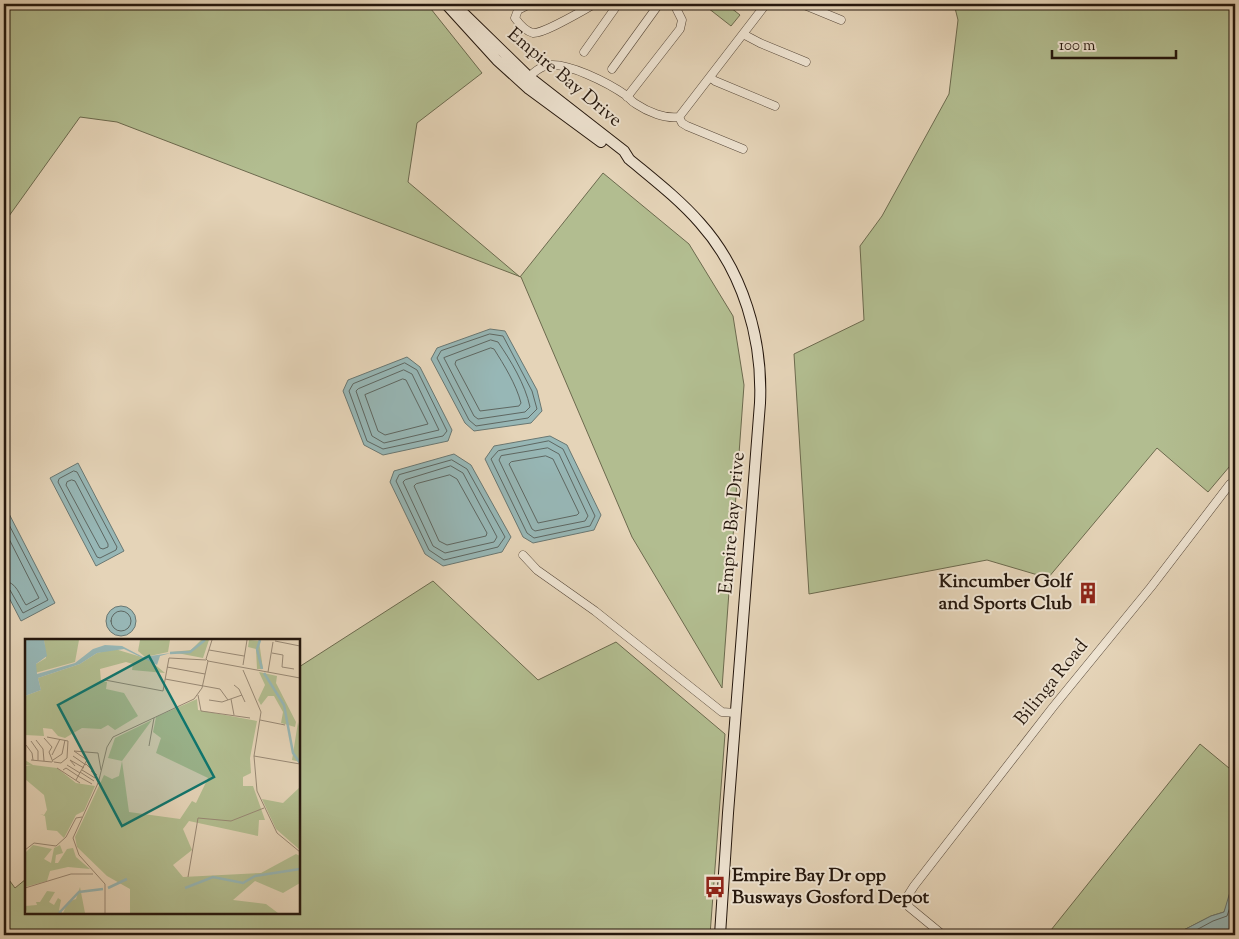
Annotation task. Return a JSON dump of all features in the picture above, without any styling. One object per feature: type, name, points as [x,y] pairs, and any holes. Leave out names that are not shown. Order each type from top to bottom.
[{"type":"main road","name":"Empire Bay Drive","points":[[446,4],[498,60],[529,89],[621,156],[629,158]]},
{"type":"main road","name":"Empire Bay Drive","points":[[454,4],[529,76],[624,151],[629,158],[688,210],[712,238],[730,266],[747,305],[755,336],[760,369],[760,403],[720,935]]},
{"type":"main road","points":[[498,60],[507,63],[521,76],[529,76],[535,89],[549,100],[552,107]]},
{"type":"street","points":[[530,4],[518,10],[515,18],[524,28],[537,33],[595,4]]},
{"type":"street","points":[[584,52],[618,4]]},
{"type":"street","points":[[612,69],[659,4]]},
{"type":"street","points":[[627,97],[680,29],[682,20],[674,4]]},
{"type":"street","points":[[529,76],[541,67],[568,67],[627,97],[635,104],[651,112],[670,118],[680,117],[766,4]]},
{"type":"street","points":[[802,4],[841,20]]},
{"type":"street","points":[[743,34],[806,62]]},
{"type":"street","points":[[710,77],[715,81],[775,106]]},
{"type":"street","points":[[680,117],[682,123],[687,126],[743,149]]},
{"type":"street","name":"Bilinga Road","points":[[943,935],[909,907],[907,897],[914,886],[1053,707],[1151,587],[1230,484]]},
{"type":"street","points":[[523,555],[537,570],[595,611],[722,712],[736,713]]},
{"type":"green space","points":[[4,4],[427,4],[482,73],[417,123],[408,182],[519,276],[117,122],[80,117],[4,223]]},
{"type":"green space","points":[[711,4],[726,4],[740,15],[731,26],[708,8]]},
{"type":"green space","points":[[954,4],[1235,4],[1235,460],[1208,492],[1157,448],[1048,578],[987,560],[809,594],[794,354],[864,320],[860,246],[882,216],[949,94],[958,20]]},
{"type":"green space","points":[[603,173],[689,244],[733,316],[744,385],[722,688],[632,537],[520,277]]},
{"type":"green space","points":[[433,581],[538,680],[616,642],[725,734],[710,935],[4,935],[4,873],[15,888],[25,880],[25,914],[300,914],[300,666]]},
{"type":"green space","points":[[1200,744],[1235,773],[1235,888],[1224,912],[1211,916],[1174,935],[1047,935]]},
{"type":"water","points":[[490,329],[505,331],[537,390],[542,411],[531,423],[474,431],[465,423],[431,359],[437,348]]},
{"type":"water","points":[[407,357],[420,367],[452,430],[448,441],[383,455],[364,445],[343,391],[348,380]]},
{"type":"water","points":[[550,436],[567,445],[601,515],[594,530],[533,543],[523,537],[485,459],[494,446]]},
{"type":"water","points":[[454,454],[471,465],[511,537],[502,552],[443,566],[425,554],[390,482],[394,471]]},
{"type":"water","points":[[78,463],[124,551],[96,566],[50,478]]},
{"type":"water","points":[[4,504],[55,603],[21,621],[4,588]]},
{"type":"water","points":[[121,606],[132,610],[136,621],[132,632],[121,636],[110,632],[106,621],[110,610]]},
{"type":"water","points":[[1235,884],[1235,935],[1174,935],[1211,916],[1224,912],[1230,892]]},
{"type":"place","name":"Kincumber Golf and Sports Club","points":[[1088,593]]},
{"type":"place","name":"Empire Bay Dr opp Busways Gosford Depot","points":[[715,887]]}]
